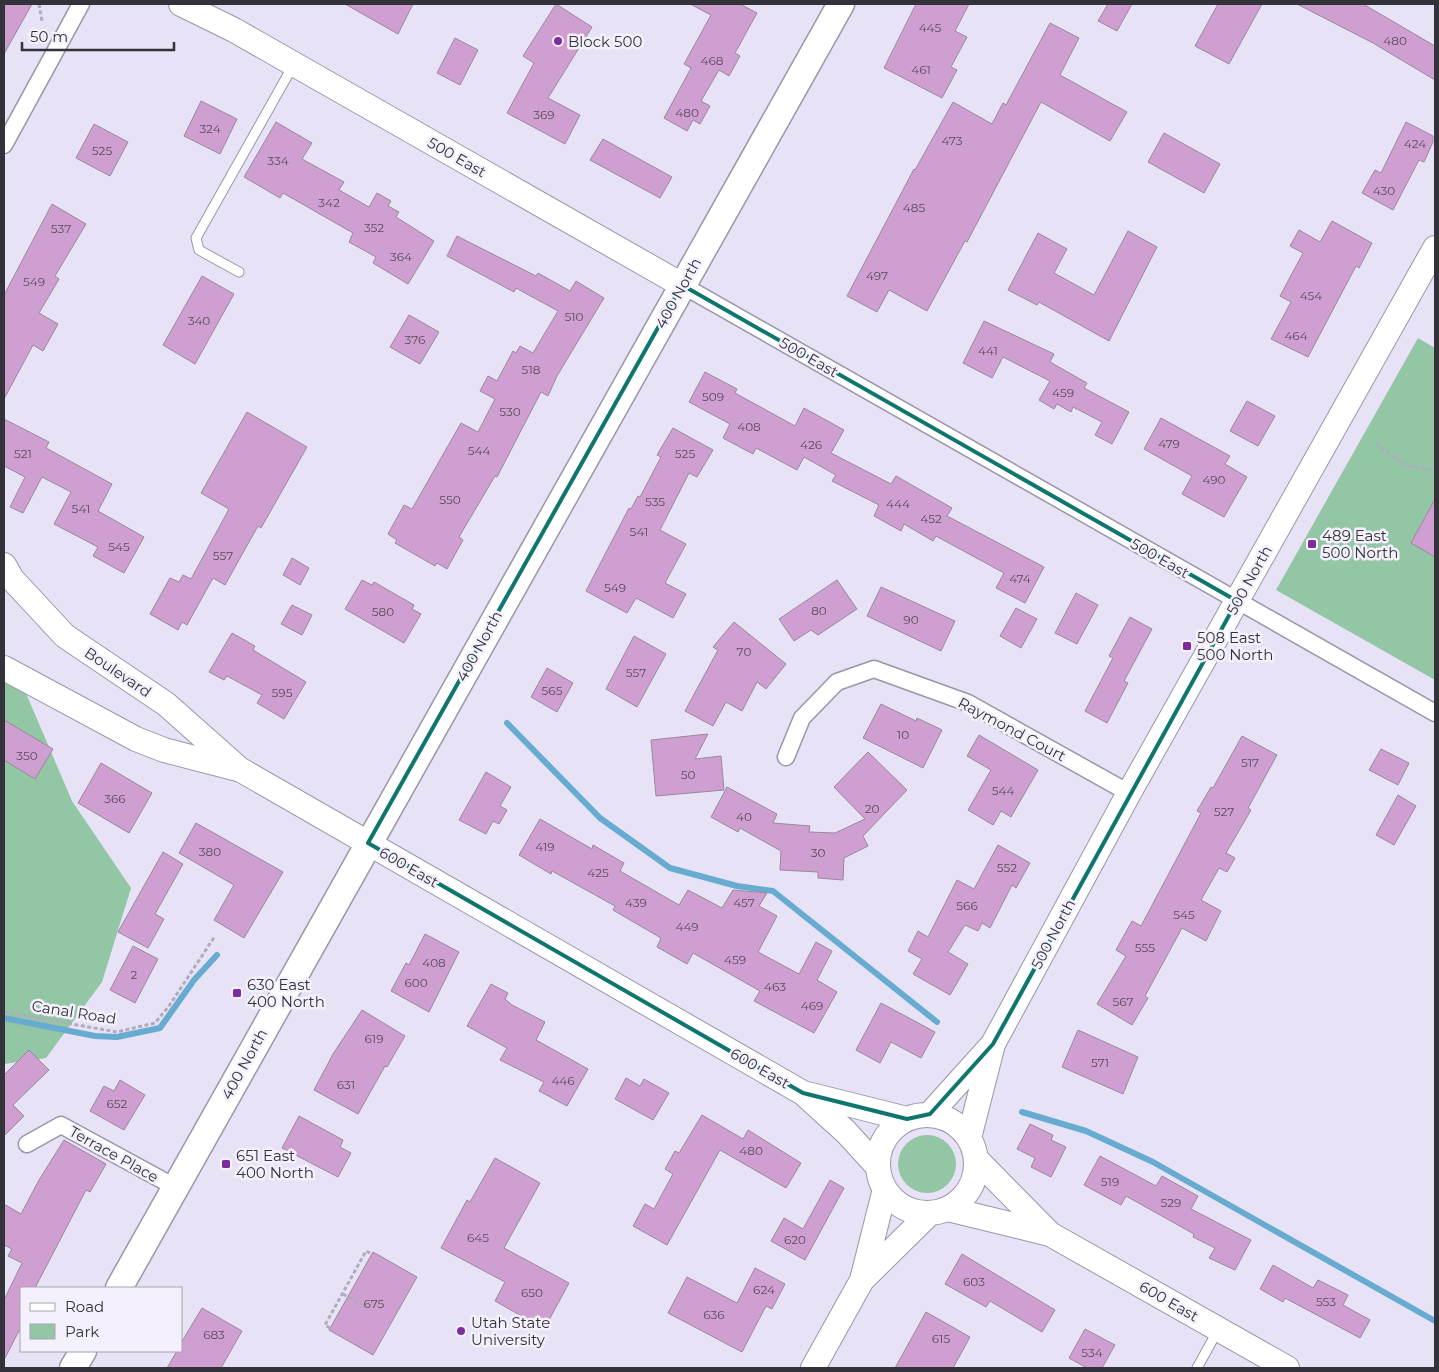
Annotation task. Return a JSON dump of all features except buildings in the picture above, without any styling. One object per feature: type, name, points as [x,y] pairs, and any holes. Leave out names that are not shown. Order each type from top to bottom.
[{"type":"main road","name":"400 North","points":[[120,1287],[841,4]]},
{"type":"main road","points":[[73,1368],[82,1352]]},
{"type":"street","points":[[4,145],[81,4]]},
{"type":"street","name":"500 East","points":[[180,4],[234,30],[295,64],[1435,713]]},
{"type":"street","name":"500 North","points":[[930,1114],[993,1044],[1129,793],[1435,248]]},
{"type":"street","name":"Boulevard","points":[[4,565],[12,579],[65,636],[166,704],[241,770]]},
{"type":"street","name":"600 East","points":[[4,668],[136,739],[164,750],[241,770],[803,1093],[846,1132],[878,1167]]},
{"type":"street","name":"Raymond Court","points":[[786,757],[802,718],[837,682],[874,669],[968,703],[1129,793]]},
{"type":"street","name":"500 North","points":[[969,1138],[993,1044]]},
{"type":"street","name":"600 East","points":[[803,1093],[907,1119]]},
{"type":"street","points":[[862,1280],[938,1212],[967,1195],[975,1177],[977,1160],[969,1138],[957,1124],[941,1116],[930,1114],[907,1119],[891,1129],[882,1144],[878,1167],[885,1189],[892,1199],[905,1209],[938,1212]]},
{"type":"street","name":"Terrace Place","points":[[27,1144],[61,1125],[175,1188]]},
{"type":"street","name":"600 East","points":[[977,1160],[1050,1234],[1287,1368]]},
{"type":"street","points":[[812,1368],[862,1280],[885,1189]]},
{"type":"street","name":"600 East","points":[[938,1212],[1050,1234]]},
{"type":"lane","points":[[239,272],[199,250],[196,238],[295,64]]},
{"type":"lane","points":[[1197,1368],[1218,1329]]},
{"type":"path","points":[[39,4],[42,21]]},
{"type":"path","points":[[1376,444],[1407,466],[1435,470]]},
{"type":"path","name":"Canal Road","points":[[4,1012],[117,1032],[155,1023],[169,1006],[215,936]]},
{"type":"path","points":[[330,1328],[325,1325],[366,1251],[372,1254]]},
{"type":"path","points":[[342,1294],[366,1307]]},
{"type":"highlighted area","points":[[682,285],[1237,601],[993,1044],[930,1114],[907,1119],[803,1093],[368,843]]},
{"type":"green space","points":[[1418,338],[1435,348],[1435,680],[1276,590]]},
{"type":"green space","points":[[4,679],[25,691],[72,801],[131,888],[102,982],[46,1058],[4,1064]]},
{"type":"green space","points":[[921,1135],[933,1135],[948,1143],[956,1158],[956,1170],[948,1185],[933,1193],[921,1193],[906,1185],[898,1170],[898,1158],[906,1143]]},
{"type":"waterway","points":[[507,723],[600,818],[670,868],[737,886],[773,891],[937,1022]]},
{"type":"waterway","points":[[4,1018],[95,1036],[117,1037],[160,1028],[194,980],[217,955]]},
{"type":"waterway","points":[[1022,1112],[1086,1131],[1153,1162],[1435,1321]]},
{"type":"place","name":"Block 500","points":[[558,41]]},
{"type":"place","name":"489 East 500 North","points":[[1312,544]]},
{"type":"place","name":"508 East 500 North","points":[[1187,646]]},
{"type":"place","name":"630 East 400 North","points":[[237,993]]},
{"type":"place","name":"651 East 400 North","points":[[226,1164]]},
{"type":"place","name":"Utah State University","points":[[461,1331]]}]
